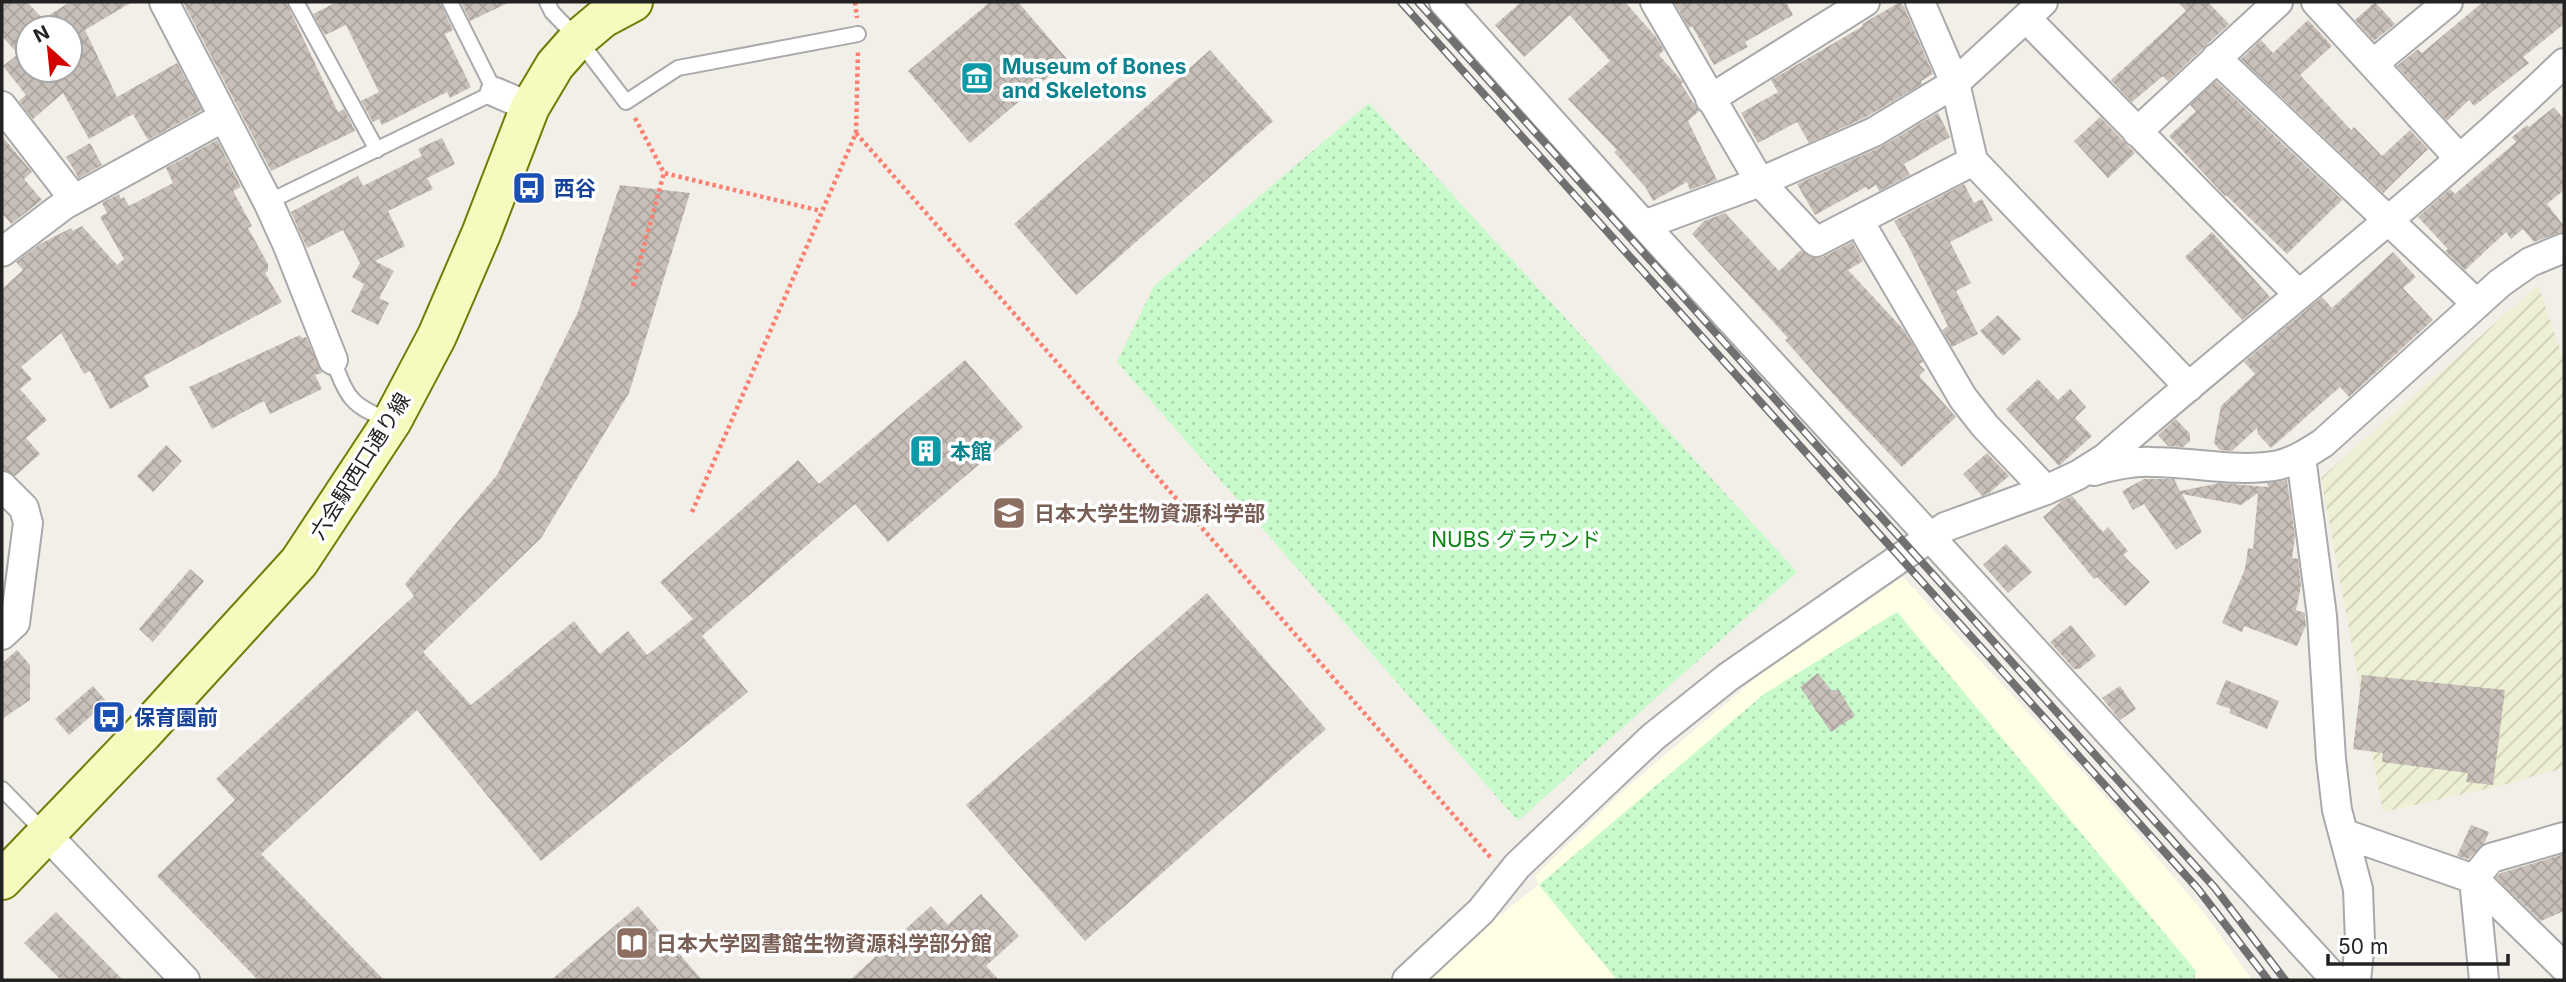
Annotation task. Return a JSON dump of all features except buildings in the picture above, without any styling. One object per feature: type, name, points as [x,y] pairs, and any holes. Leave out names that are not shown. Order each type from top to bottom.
[{"type":"street","points":[[164,2],[268,202],[333,360]]},
{"type":"street","name":"六会駅西口通り線","points":[[2,880],[143,733],[299,562],[392,421],[448,310],[481,234],[530,107],[555,65],[578,39],[603,18],[633,2]]},
{"type":"street","points":[[1655,2],[1760,182],[1816,242],[1973,161]]},
{"type":"street","points":[[1710,99],[1865,2]]},
{"type":"street","points":[[1920,2],[1955,83],[1973,161],[2189,387]]},
{"type":"street","points":[[2137,132],[2278,2]]},
{"type":"street","points":[[2316,2],[2459,158]]},
{"type":"street","points":[[2373,64],[2448,2]]},
{"type":"street","points":[[1455,5],[1644,225],[2336,980]]},
{"type":"street","points":[[1644,225],[1760,182],[1874,132],[1955,83],[2035,10],[2137,132],[2299,295]]},
{"type":"street","points":[[2216,58],[2477,304]]},
{"type":"street","points":[[1407,980],[1481,911],[1517,866],[1653,737],[1728,677],[1945,527],[2046,490],[2105,458],[2389,219],[2519,107],[2564,63]]},
{"type":"street","points":[[495,92],[530,107]]},
{"type":"street","points":[[2,106],[74,199]]},
{"type":"street","points":[[2,252],[31,228],[74,199],[224,117]]},
{"type":"street","points":[[1859,221],[1963,398],[1985,426],[2046,490]]},
{"type":"street","points":[[2078,475],[2119,464],[2153,461],[2242,469],[2280,464],[2301,457],[2323,443],[2500,283],[2530,262],[2564,248]]},
{"type":"street","points":[[2301,457],[2322,616],[2337,810],[2358,889],[2360,942],[2356,980]]},
{"type":"street","points":[[2,486],[24,508],[28,523],[15,623],[2,635]]},
{"type":"street","points":[[46,834],[185,980]]},
{"type":"street","points":[[2345,834],[2474,879],[2564,967]]},
{"type":"street","points":[[2484,980],[2474,879],[2491,858],[2564,837]]},
{"type":"lane","points":[[296,2],[377,150]]},
{"type":"lane","points":[[268,202],[495,92],[450,2]]},
{"type":"lane","points":[[547,2],[552,12],[578,39],[626,102],[678,68],[859,34]]},
{"type":"lane","points":[[333,360],[347,395],[365,411],[392,421]]},
{"type":"lane","points":[[2,789],[46,834]]},
{"type":"path","points":[[692,512],[856,133],[859,34],[855,2]]},
{"type":"path","points":[[626,102],[664,173],[633,286]]},
{"type":"path","points":[[856,133],[1508,877]]},
{"type":"path","points":[[664,173],[821,211]]},
{"type":"shaded area","points":[[2538,285],[2564,361],[2564,768],[2499,786],[2383,812],[2321,478]]},
{"type":"shaded area","points":[[1903,577],[2103,794],[2204,913],[2252,980],[1415,980],[1496,911],[1501,915],[1539,884],[1535,876],[1625,789],[1757,677]]},
{"type":"green space","name":"NUBS グラウンド","points":[[1369,103],[1797,572],[1518,821],[1117,362],[1154,286]]},
{"type":"green space","points":[[1897,612],[2196,971],[2194,980],[1617,980],[1539,885],[1764,694]]},
{"type":"railway","points":[[1401,2],[2198,889],[2268,980]]},
{"type":"railway","points":[[1418,2],[2215,888],[2285,980]]},
{"type":"place","name":"Museum of Bones and Skeletons","points":[[977,78]]},
{"type":"place","name":"西谷","points":[[529,188]]},
{"type":"place","name":"本館","points":[[926,451]]},
{"type":"place","name":"日本大学生物資源科学部","points":[[1009,513]]},
{"type":"place","name":"保育園前","points":[[109,717]]},
{"type":"place","name":"日本大学図書館生物資源科学部分館","points":[[632,943]]}]
